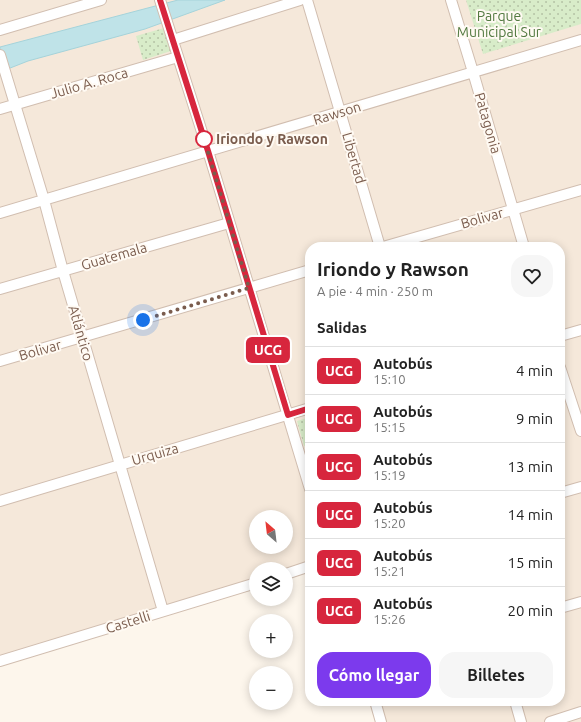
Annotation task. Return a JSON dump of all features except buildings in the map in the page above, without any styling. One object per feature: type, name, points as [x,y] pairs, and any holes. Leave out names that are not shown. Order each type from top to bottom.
[{"type":"street","points":[[0,30],[101,0]]},
{"type":"street","points":[[160,0],[208,151],[305,472]]},
{"type":"street","points":[[173,40],[300,0]]},
{"type":"street","name":"Libertad","points":[[307,0],[379,242]]},
{"type":"street","name":"Patagonia","points":[[451,0],[474,72],[522,242]]},
{"type":"street","name":"Rawson","points":[[0,212],[581,40]]},
{"type":"street","name":"Atlántico","points":[[0,55],[16,104],[82,337],[163,611]]},
{"type":"street","name":"Julio A. Roca","points":[[0,109],[178,57]]},
{"type":"street","name":"Bolivar","points":[[400,242],[581,190]]},
{"type":"street","name":"Guatemala","points":[[0,289],[229,223]]},
{"type":"street","name":"Bolivar","points":[[0,361],[305,271]]},
{"type":"street","points":[[565,335],[581,330]]},
{"type":"street","points":[[565,382],[581,431]]},
{"type":"street","name":"Urquiza","points":[[0,501],[119,464],[305,410]]},
{"type":"street","points":[[565,492],[581,487]]},
{"type":"street","points":[[293,572],[305,568]]},
{"type":"street","name":"Castelli","points":[[1,658],[249,585]]},
{"type":"street","points":[[565,607],[581,602]]},
{"type":"street","points":[[376,706],[381,722]]},
{"type":"street","points":[[516,706],[521,722]]},
{"type":"street","points":[[550,722],[581,712]]},
{"type":"shaded area","points":[[0,0],[581,0],[581,722],[381,722],[376,706],[565,706],[565,242],[305,242],[305,567],[293,568],[293,562],[249,562],[249,585],[0,661]]},
{"type":"green space","name":"Parque Municipal Sur","points":[[466,0],[581,0],[581,24],[483,54]]},
{"type":"green space","points":[[164,28],[171,51],[143,60],[136,36]]},
{"type":"green space","points":[[305,419],[304,446],[297,421]]},
{"type":"water","points":[[178,0],[225,0],[145,29],[28,61],[0,72],[0,47]]},
{"type":"bus line","name":"UCG","points":[[160,0],[208,151],[288,415],[305,410]]},
{"type":"place","name":"Iriondo y Rawson","points":[[204,139]]},
{"type":"route","points":[[143,320],[249,288],[204,139]]}]
